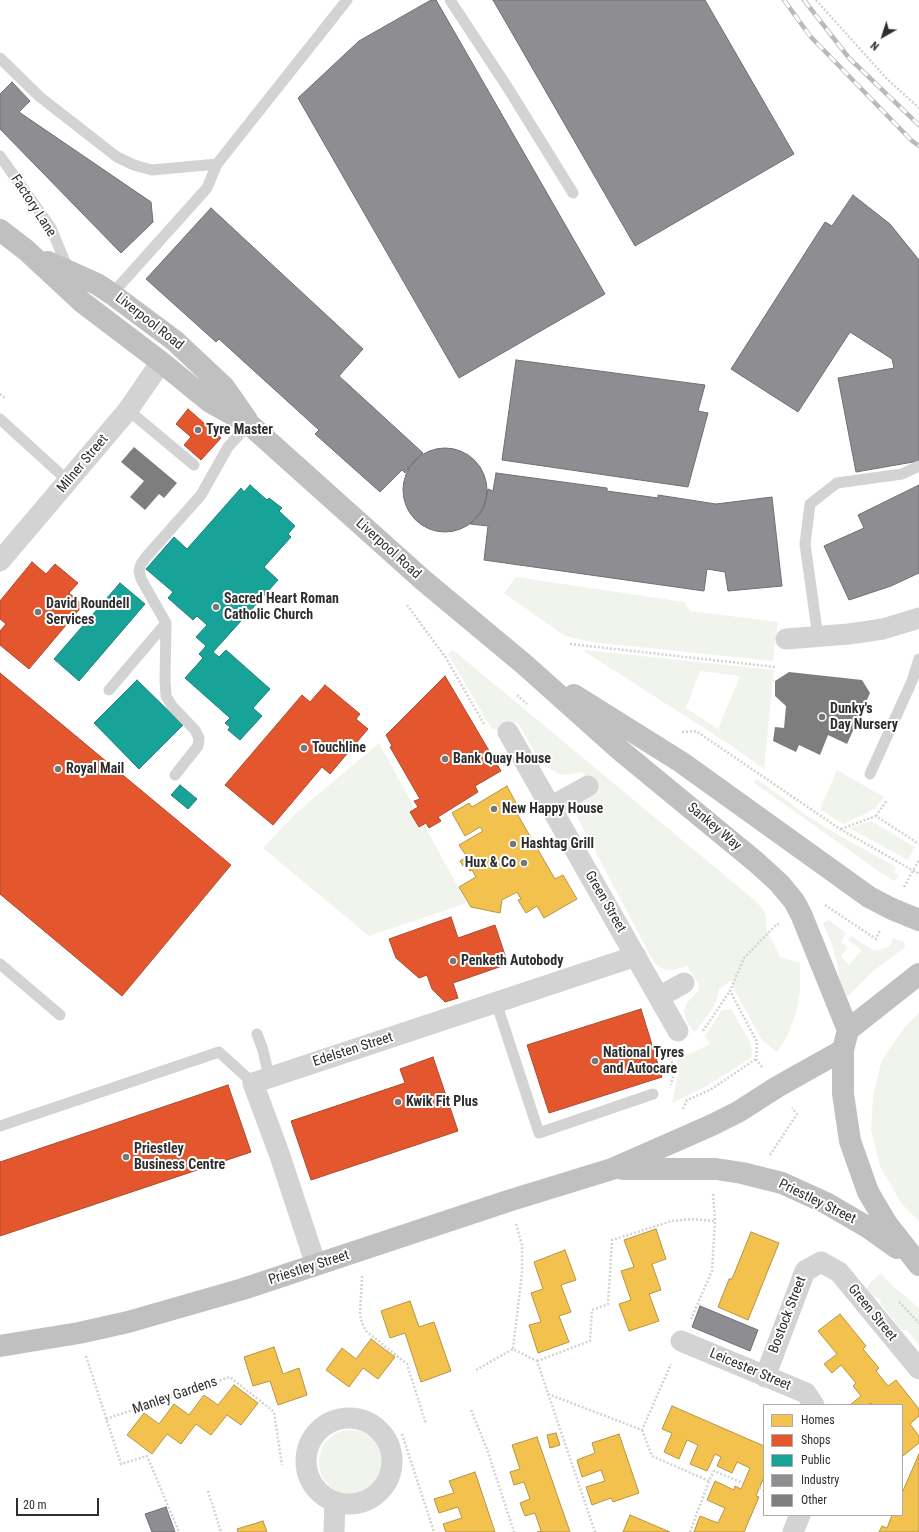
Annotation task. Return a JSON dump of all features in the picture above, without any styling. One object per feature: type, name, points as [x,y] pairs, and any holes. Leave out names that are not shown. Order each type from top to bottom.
[{"type":"highway","name":"Liverpool Road","points":[[0,230],[26,250],[82,302],[162,362],[210,402],[249,424],[438,592]]},
{"type":"highway","name":"Liverpool Road","points":[[26,250],[70,273],[97,284],[175,341],[224,387],[249,424]]},
{"type":"highway","name":"Sankey Way","points":[[438,592],[525,665],[620,750],[756,862],[778,883],[794,901],[801,914],[846,1040]]},
{"type":"highway","name":"Sankey Way","points":[[525,665],[681,762],[869,897],[892,909],[919,920]]},
{"type":"highway","name":"Priestley Street","points":[[0,1346],[79,1333],[128,1322],[243,1289],[508,1201],[612,1169],[738,1112],[846,1040],[919,974]]},
{"type":"highway","points":[[846,1040],[843,1094],[850,1141],[868,1192],[887,1224],[917,1263]]},
{"type":"highway","name":"Priestley Street","points":[[612,1169],[716,1169],[742,1173],[782,1183],[826,1203],[869,1228],[917,1263]]},
{"type":"street","name":"Milner Street","points":[[0,562],[128,410],[162,362]]},
{"type":"street","points":[[786,639],[818,637],[884,629],[919,618]]},
{"type":"street","name":"Green Street","points":[[508,732],[678,1031]]},
{"type":"street","points":[[550,807],[588,786]]},
{"type":"street","name":"Edelsten Street","points":[[261,1080],[636,956]]},
{"type":"street","points":[[659,997],[684,983]]},
{"type":"street","points":[[261,1080],[280,1156],[316,1265]]},
{"type":"street","name":"Green Street","points":[[821,1262],[839,1272],[919,1369]]},
{"type":"street","name":"Bostock Street","points":[[765,1377],[805,1271],[821,1262]]},
{"type":"street","name":"Leicester Street","points":[[681,1341],[765,1377],[806,1392],[813,1404]]},
{"type":"street","points":[[354,1419],[367,1422],[378,1430],[387,1441],[392,1455],[391,1470],[386,1484],[376,1495],[364,1502],[349,1504],[335,1502],[322,1495],[313,1485],[308,1472],[306,1458],[310,1445],[317,1433],[327,1425],[340,1420],[354,1419]]},
{"type":"street","points":[[334,1532],[335,1502]]},
{"type":"street","points":[[793,1532],[800,1516]]},
{"type":"lane","points":[[112,294],[137,264],[207,188],[217,164],[348,0]]},
{"type":"lane","points":[[450,0],[506,85],[573,193]]},
{"type":"lane","points":[[0,58],[40,97],[117,157],[134,166],[152,170],[217,164]]},
{"type":"lane","name":"Factory Lane","points":[[0,156],[51,228],[82,302]]},
{"type":"lane","points":[[128,410],[194,465]]},
{"type":"lane","points":[[0,419],[68,482]]},
{"type":"lane","points":[[175,775],[198,746],[199,738],[195,730],[172,706],[166,696],[164,680],[166,623],[141,579],[139,571],[141,564],[201,494],[228,447],[249,424]]},
{"type":"lane","points":[[818,637],[805,544],[810,504],[837,483],[902,474],[919,466]]},
{"type":"lane","points":[[109,690],[166,623]]},
{"type":"lane","points":[[870,774],[912,681],[919,659]]},
{"type":"lane","points":[[0,964],[60,1015]]},
{"type":"lane","points":[[496,1002],[539,1133],[654,1094]]},
{"type":"lane","points":[[0,1126],[219,1052],[261,1080],[263,1050],[257,1034]]},
{"type":"path","points":[[816,0],[887,79],[919,108]]},
{"type":"path","points":[[407,605],[446,658],[494,740],[508,732]]},
{"type":"path","points":[[570,644],[775,667]]},
{"type":"path","points":[[517,695],[528,704]]},
{"type":"path","points":[[696,731],[840,829],[919,874]]},
{"type":"path","points":[[840,829],[876,816],[887,800]]},
{"type":"path","points":[[876,816],[919,844]]},
{"type":"path","points":[[913,871],[919,860]]},
{"type":"path","points":[[717,1009],[730,991],[744,958],[776,925]]},
{"type":"path","points":[[730,991],[756,1042],[756,1059],[797,1114],[770,1153],[763,1179]]},
{"type":"path","points":[[687,1100],[710,1090],[756,1059]]},
{"type":"path","points":[[710,1481],[652,1456],[642,1430],[712,1271],[715,1221],[712,1188]]},
{"type":"path","points":[[537,1361],[590,1341],[592,1310],[608,1304],[612,1240],[672,1221],[692,1219],[715,1221]]},
{"type":"path","points":[[513,1349],[522,1273],[522,1245],[516,1224]]},
{"type":"path","points":[[362,1276],[360,1314],[362,1323],[366,1331],[408,1364],[426,1424]]},
{"type":"path","points":[[79,1333],[121,1464],[147,1456],[179,1532]]},
{"type":"path","points":[[513,1349],[537,1361],[595,1532]]},
{"type":"path","points":[[476,1370],[513,1349]]},
{"type":"path","name":"Manley Gardens","points":[[106,1419],[230,1377],[274,1412],[282,1465]]},
{"type":"path","points":[[548,1394],[642,1430]]},
{"type":"path","points":[[471,1410],[487,1449],[514,1532]]},
{"type":"path","points":[[402,1434],[434,1532]]},
{"type":"path","points":[[690,1532],[714,1471],[743,1483]]},
{"type":"path","points":[[759,1488],[763,1490]]},
{"type":"path","points":[[208,1491],[221,1532]]},
{"type":"shaded area","points":[[516,577],[684,602],[690,611],[778,622],[773,661],[591,642],[565,636],[504,593]]},
{"type":"shaded area","points":[[453,650],[760,906],[766,915],[766,928],[780,957],[800,963],[800,992],[797,1008],[787,1037],[777,1052],[762,1040],[731,981],[719,989],[717,999],[710,1012],[696,1031],[693,1031],[686,1020],[684,1011],[687,1003],[698,991],[699,985],[687,966],[674,970],[667,970],[655,964],[651,957],[575,813],[579,803],[594,793],[582,772],[567,775],[559,774],[545,766],[539,759],[517,722],[501,731],[491,728],[448,654]]},
{"type":"shaded area","points":[[585,650],[774,670],[764,769],[729,744],[585,652]],"holes":[[[700,671],[740,676],[718,729],[686,708]]]},
{"type":"shaded area","points":[[379,743],[467,903],[369,936],[263,848],[296,813]]},
{"type":"shaded area","points":[[837,770],[884,797],[875,809],[843,824],[820,809]]},
{"type":"shaded area","points":[[757,779],[809,817],[896,867],[894,873],[899,875],[895,881],[881,873],[753,782]]},
{"type":"shaded area","points":[[871,821],[915,847],[908,860],[851,829]]},
{"type":"shaded area","points":[[829,920],[846,933],[841,942],[848,947],[841,956],[849,965],[862,950],[848,940],[851,936],[874,951],[890,946],[893,938],[904,942],[904,948],[872,972],[849,995],[844,996],[841,994],[838,966],[831,942],[823,923]]},
{"type":"shaded area","points":[[731,1009],[751,1044],[752,1057],[707,1086],[672,1103],[679,1070],[676,1060],[710,1044],[705,1036],[722,1010]]},
{"type":"shaded area","points":[[919,1013],[919,1221],[901,1203],[880,1166],[871,1130],[873,1095],[882,1060],[904,1028]]},
{"type":"shaded area","points":[[881,1273],[893,1286],[919,1308],[919,1345],[907,1330],[901,1330],[881,1304],[880,1299],[871,1296],[866,1290],[870,1283]]},
{"type":"shaded area","points":[[351,1430],[369,1436],[377,1444],[383,1462],[377,1480],[369,1488],[351,1494],[333,1488],[325,1480],[319,1462],[325,1444],[333,1436]]},
{"type":"building: Homes","points":[[507,786],[516,803],[512,805],[555,879],[563,875],[577,899],[544,918],[537,906],[526,913],[518,900],[521,899],[517,892],[502,900],[500,913],[471,907],[459,887],[476,877],[466,864],[463,866],[460,861],[467,857],[459,845],[483,831],[480,827],[465,836],[452,813],[469,803],[472,807]]},
{"type":"building: Homes","points":[[656,1229],[666,1259],[652,1264],[661,1290],[649,1294],[659,1321],[629,1331],[619,1304],[631,1300],[621,1271],[634,1267],[624,1240]]},
{"type":"building: Homes","points":[[751,1232],[779,1243],[748,1320],[718,1307],[729,1279],[732,1279]]},
{"type":"building: Homes","points":[[565,1250],[576,1280],[561,1285],[571,1312],[559,1316],[569,1342],[538,1353],[529,1325],[541,1322],[531,1293],[543,1289],[534,1262]]},
{"type":"building: Homes","points":[[410,1301],[419,1327],[434,1322],[451,1371],[421,1382],[405,1333],[390,1338],[381,1311]]},
{"type":"building: Homes","points":[[840,1314],[866,1346],[863,1349],[879,1368],[876,1371],[888,1386],[896,1380],[919,1409],[919,1416],[910,1424],[919,1436],[919,1443],[903,1456],[903,1404],[851,1404],[861,1396],[853,1386],[856,1383],[841,1365],[832,1373],[824,1364],[837,1354],[818,1331]]},
{"type":"building: Homes","points":[[371,1339],[395,1357],[378,1379],[363,1368],[349,1387],[326,1370],[342,1348],[356,1359]]},
{"type":"building: Homes","points":[[274,1347],[283,1374],[299,1368],[307,1395],[278,1405],[270,1381],[253,1386],[244,1357]]},
{"type":"building: Homes","points":[[234,1385],[258,1403],[241,1425],[227,1415],[211,1435],[196,1424],[181,1444],[167,1434],[152,1454],[127,1435],[144,1413],[159,1424],[174,1404],[189,1415],[204,1395],[218,1405]]},
{"type":"building: Homes","points":[[672,1406],[763,1446],[763,1479],[756,1496],[759,1497],[744,1532],[694,1532],[700,1516],[718,1523],[725,1508],[707,1500],[715,1481],[734,1490],[735,1486],[741,1489],[750,1468],[737,1462],[732,1473],[717,1466],[721,1457],[715,1454],[707,1471],[690,1464],[698,1445],[687,1440],[679,1459],[664,1452],[672,1433],[662,1429]]},
{"type":"building: Homes","points":[[556,1433],[560,1445],[550,1448],[547,1435]]},
{"type":"building: Homes","points":[[619,1434],[639,1493],[613,1502],[611,1498],[592,1505],[586,1487],[605,1481],[601,1470],[582,1477],[577,1460],[595,1453],[592,1443]]},
{"type":"building: Homes","points":[[537,1437],[570,1532],[537,1532],[541,1531],[535,1513],[525,1516],[520,1503],[530,1499],[524,1482],[514,1485],[510,1472],[520,1469],[512,1445]]},
{"type":"building: Homes","points":[[919,1454],[919,1532],[879,1532],[882,1526],[887,1528],[892,1516],[903,1516],[903,1491]]},
{"type":"building: Homes","points":[[475,1472],[495,1532],[446,1532],[443,1524],[462,1518],[458,1507],[439,1513],[434,1499],[454,1493],[449,1481]]},
{"type":"building: Homes","points":[[630,1515],[670,1532],[623,1532]]},
{"type":"building: Homes","points":[[263,1521],[267,1532],[238,1532],[237,1529]]},
{"type":"building: Shops","name":"Tyre Master","points":[[188,409],[221,438],[201,460],[184,445],[191,437],[176,424]]},
{"type":"building: Shops","name":"David Roundell Services","points":[[32,562],[46,574],[55,564],[78,583],[69,593],[83,605],[29,669],[0,645],[0,631],[6,624],[0,619],[0,601]]},
{"type":"building: Shops","name":"Royal Mail","points":[[0,673],[231,865],[122,996],[0,894]]},
{"type":"building: Shops","name":"Bank Quay House","points":[[445,676],[501,771],[475,786],[478,792],[438,817],[441,821],[429,828],[426,823],[419,827],[410,812],[418,807],[414,801],[420,799],[390,747],[392,746],[386,735]]},
{"type":"building: Shops","name":"Touchline","points":[[325,685],[360,714],[356,719],[368,729],[330,774],[322,767],[273,825],[225,785],[302,695],[310,702]]},
{"type":"building: Shops","name":"Penketh Autobody","points":[[451,917],[458,938],[495,925],[508,964],[453,983],[458,998],[445,1002],[432,989],[427,975],[419,978],[396,958],[389,939]]},
{"type":"building: Shops","name":"National Tyres and Autocare","points":[[641,1009],[662,1077],[549,1113],[527,1045]]},
{"type":"building: Shops","name":"Kwik Fit Plus","points":[[433,1057],[458,1131],[311,1180],[291,1121],[405,1083],[400,1069]]},
{"type":"building: Shops","name":"Priestley Business Centre","points":[[228,1085],[251,1152],[0,1236],[0,1162]]},
{"type":"building: Public","name":"Sacred Heart Roman Catholic Church","points":[[250,485],[267,500],[269,498],[282,508],[279,511],[295,526],[288,534],[291,537],[264,567],[278,580],[213,652],[219,657],[226,650],[270,689],[253,708],[262,716],[240,740],[228,730],[230,727],[225,723],[230,718],[185,678],[203,658],[199,654],[206,646],[196,637],[207,625],[197,616],[193,620],[168,598],[173,592],[146,569],[174,537],[187,549],[241,488],[244,492]]},
{"type":"building: Public","points":[[120,583],[145,604],[79,681],[54,659]]},
{"type":"building: Public","points":[[137,680],[183,725],[139,769],[94,723]]},
{"type":"building: Public","points":[[180,785],[197,799],[188,809],[171,795]]},
{"type":"building: Industry","points":[[431,0],[436,0],[605,294],[459,378],[298,98],[359,41]]},
{"type":"building: Industry","points":[[493,0],[705,0],[794,154],[635,246]]},
{"type":"building: Industry","points":[[12,82],[30,101],[19,112],[151,202],[153,222],[121,253],[0,129],[0,94]]},
{"type":"building: Industry","points":[[853,195],[890,224],[919,260],[919,461],[856,472],[838,378],[894,368],[892,359],[850,332],[798,412],[731,369],[825,222],[832,226]]},
{"type":"building: Industry","points":[[211,208],[363,349],[339,376],[423,453],[413,462],[405,473],[402,470],[380,492],[315,434],[319,430],[219,339],[216,342],[146,279]]},
{"type":"building: Industry","points":[[516,360],[705,385],[698,411],[708,413],[688,487],[502,460]]},
{"type":"building: Industry","points":[[437,448],[453,448],[469,455],[480,466],[487,482],[487,498],[484,506],[475,520],[469,525],[453,532],[437,532],[421,525],[410,514],[403,498],[403,482],[410,466],[421,455]]},
{"type":"building: Industry","points":[[496,473],[607,488],[607,491],[658,498],[658,495],[716,504],[772,497],[782,586],[728,591],[725,572],[707,569],[704,591],[484,560],[488,526],[470,524],[482,511],[488,489],[493,491]]},
{"type":"building: Industry","points":[[919,485],[919,573],[891,586],[849,600],[824,546],[864,528],[858,515]]},
{"type":"building: Industry","points":[[700,1306],[758,1330],[750,1351],[692,1327]]},
{"type":"building: Industry","points":[[166,1507],[175,1532],[152,1532],[145,1514]]},
{"type":"building: Other","points":[[134,447],[177,483],[164,498],[159,494],[145,510],[130,497],[144,481],[121,462]]},
{"type":"building: Other","name":"Dunky's Day Nursery","points":[[789,672],[862,680],[870,693],[847,744],[828,735],[820,755],[799,745],[796,752],[773,741],[775,727],[784,728],[786,706],[775,696],[775,681]]},
{"type":"railway","points":[[784,0],[810,36],[911,140],[919,146]]},
{"type":"railway","points":[[804,0],[849,58],[919,125]]},
{"type":"place","name":"Tyre Master","points":[[198,430]]},
{"type":"place","name":"Sacred Heart Roman Catholic Church","points":[[216,607]]},
{"type":"place","name":"David Roundell Services","points":[[38,612]]},
{"type":"place","name":"Dunky's Day Nursery","points":[[822,717]]},
{"type":"place","name":"Touchline","points":[[304,748]]},
{"type":"place","name":"Bank Quay House","points":[[445,759]]},
{"type":"place","name":"Royal Mail","points":[[58,769]]},
{"type":"place","name":"New Happy House","points":[[494,809]]},
{"type":"place","name":"Hashtag Grill","points":[[513,844]]},
{"type":"place","name":"Hux & Co","points":[[524,863]]},
{"type":"place","name":"Penketh Autobody","points":[[453,961]]},
{"type":"place","name":"National Tyres and Autocare","points":[[595,1061]]},
{"type":"place","name":"Kwik Fit Plus","points":[[398,1102]]},
{"type":"place","name":"Priestley Business Centre","points":[[126,1157]]}]
